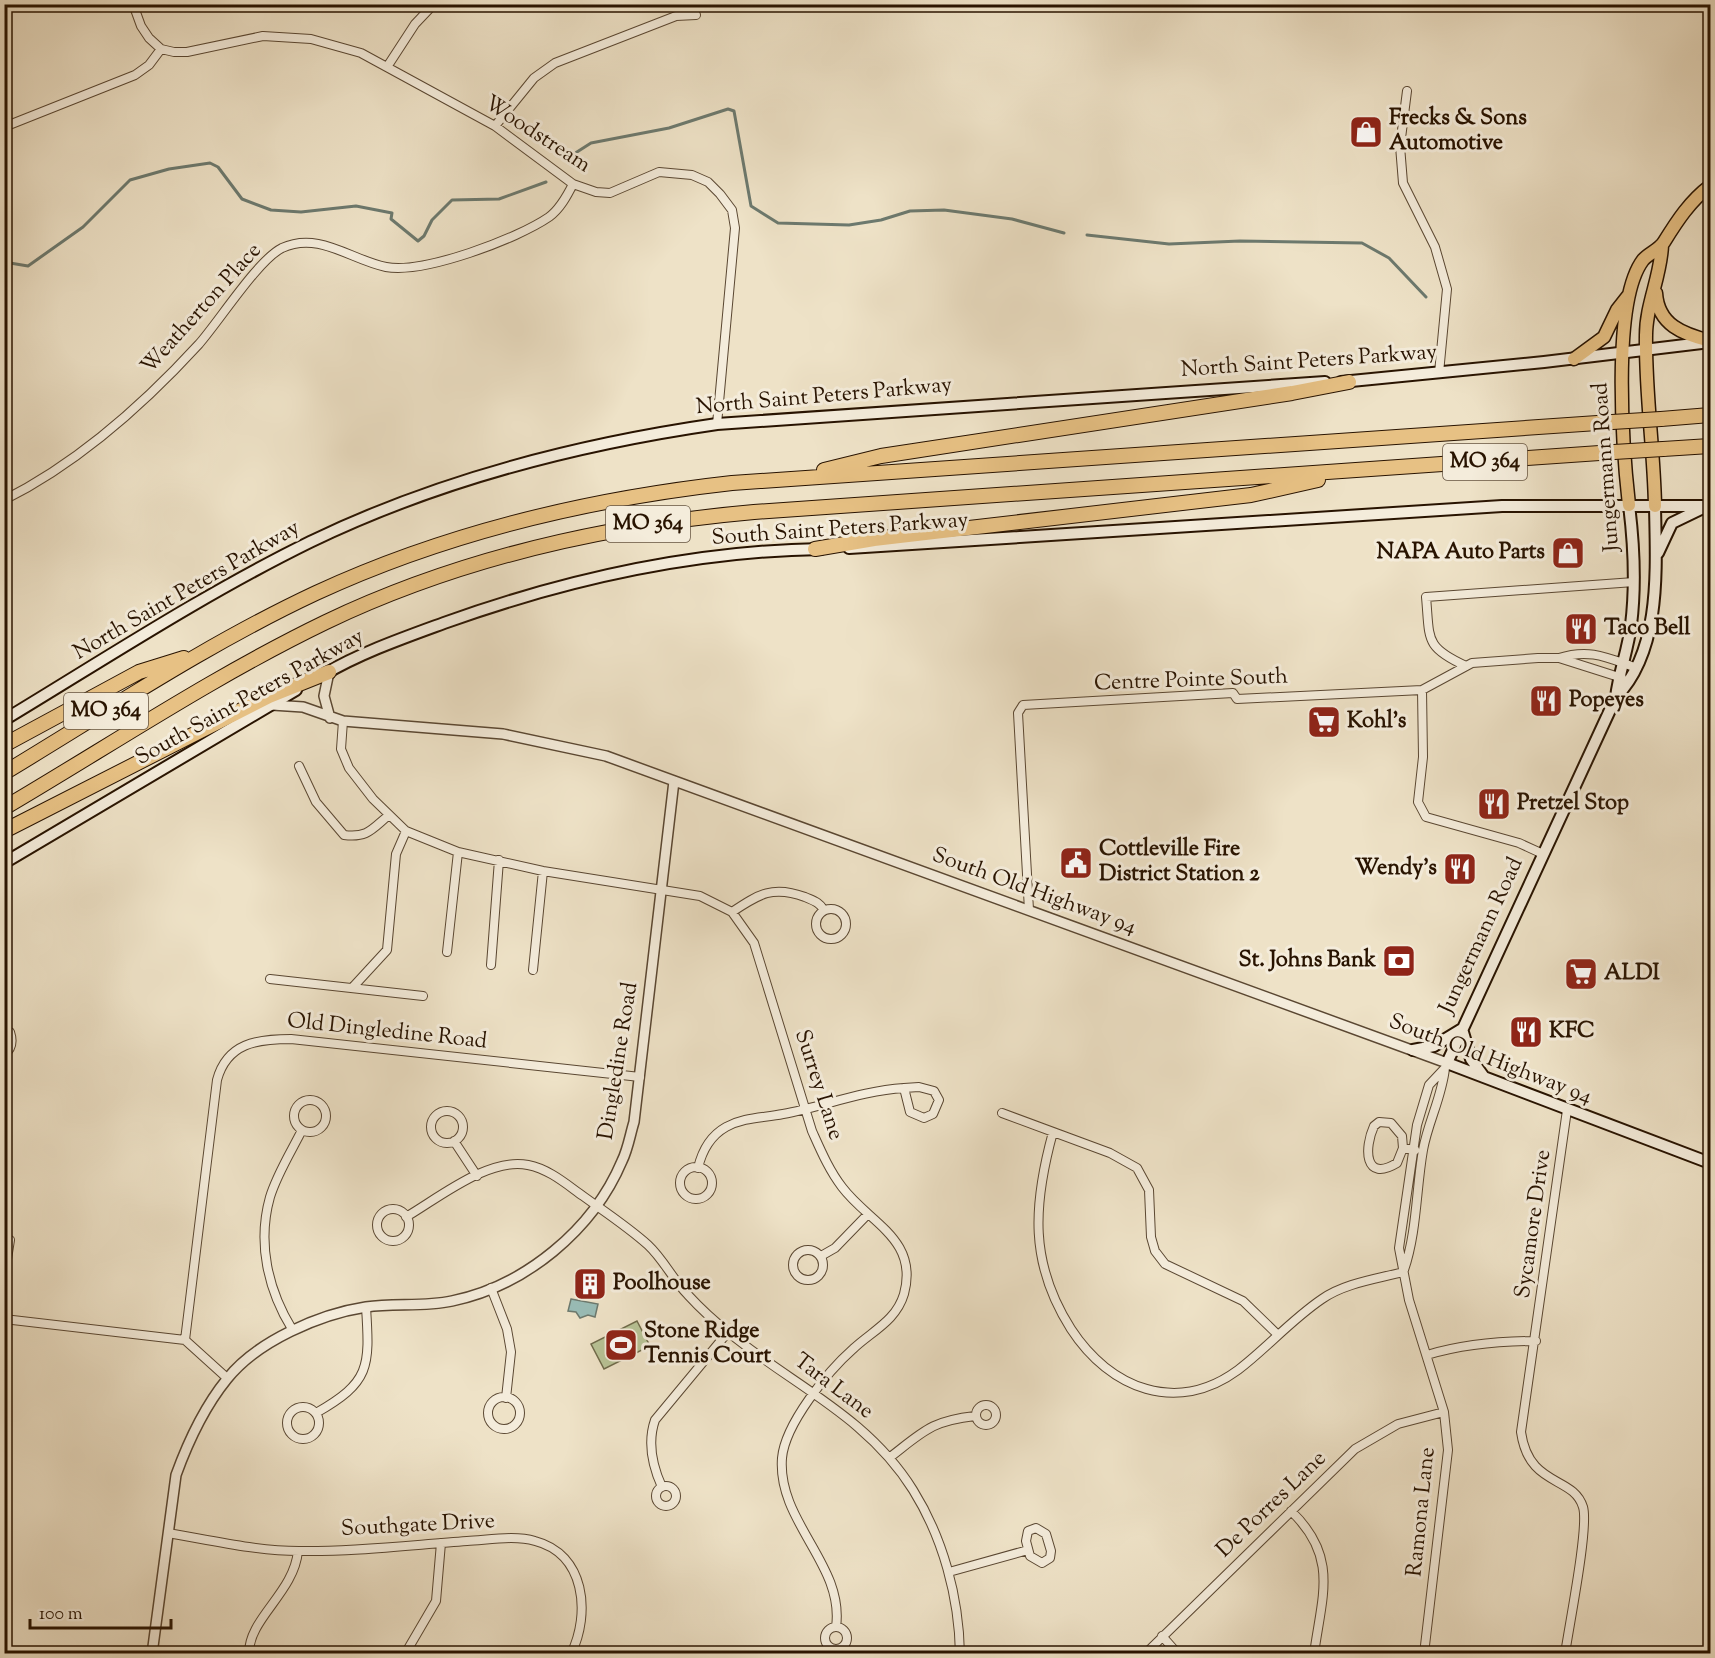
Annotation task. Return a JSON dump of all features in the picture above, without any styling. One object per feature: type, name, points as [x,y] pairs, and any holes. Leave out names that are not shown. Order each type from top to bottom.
[{"type":"highway","points":[[784,479],[881,456],[1292,393],[1349,381]]},
{"type":"highway","name":"MO 364","points":[[4,773],[208,649],[268,616],[354,577],[477,532],[527,518],[628,496],[784,479],[1710,415]]},
{"type":"highway","name":"MO 364","points":[[4,808],[226,675],[327,622],[427,581],[480,563],[553,543],[624,528],[712,516],[1710,446]]},
{"type":"highway","points":[[815,549],[874,539],[1251,495],[1355,471]]},
{"type":"highway","points":[[4,745],[140,672],[208,649]]},
{"type":"highway","points":[[4,831],[269,696],[328,672]]},
{"type":"main road","name":"Jungermann Road","points":[[1617,697],[1618,677],[1631,625],[1634,582],[1622,353],[1631,293],[1643,260],[1662,245],[1676,222],[1710,186]]},
{"type":"main road","name":"Jungermann Road","points":[[1446,1066],[1617,697],[1632,681],[1647,633],[1656,558],[1647,350],[1648,315],[1661,267],[1662,245]]},
{"type":"main road","points":[[1655,285],[1656,302],[1665,321],[1683,333],[1710,341]]},
{"type":"main road","points":[[1574,358],[1604,337],[1617,310],[1631,293]]},
{"type":"main road","name":"North Saint Peters Parkway","points":[[4,720],[218,590],[312,542],[377,513],[423,496],[530,464],[673,430],[717,424],[1291,383],[1349,381],[1622,353],[1710,341]]},
{"type":"main road","name":"South Saint Peters Parkway","points":[[4,863],[328,672],[409,636],[495,605],[573,583],[703,559],[815,549],[874,548],[1502,506],[1709,506]]},
{"type":"main road","points":[[1656,558],[1672,523],[1709,506]]},
{"type":"main road","points":[[1413,1050],[1434,1046],[1462,1029],[1471,1059],[1485,1078]]},
{"type":"main road","name":"South Old Highway 94","points":[[1446,1066],[1485,1078],[1710,1162]]},
{"type":"street","points":[[4,127],[135,75],[149,65],[161,49],[141,26],[133,4]]},
{"type":"street","points":[[387,68],[415,24],[434,4]]},
{"type":"street","points":[[495,126],[534,78],[555,63],[675,16],[696,15]]},
{"type":"street","name":"Woodstream","points":[[161,49],[187,52],[237,39],[285,36],[336,45],[361,53],[495,126],[573,184],[596,192],[610,193],[648,175],[676,172],[708,182],[732,210],[735,228],[717,424]]},
{"type":"street","points":[[1407,91],[1400,146],[1403,183],[1435,247],[1447,289],[1439,373]]},
{"type":"street","name":"Weatherton Place","points":[[4,500],[80,452],[151,394],[220,320],[262,265],[282,249],[301,242],[322,244],[364,261],[387,267],[411,268],[514,237],[551,216],[563,203],[573,184]]},
{"type":"street","points":[[1466,666],[1433,646],[1430,638],[1426,597],[1634,582]]},
{"type":"street","name":"Centre Pointe South","points":[[1029,910],[1018,713],[1023,705],[1233,693],[1237,699],[1422,690],[1466,666],[1482,662],[1559,658],[1578,652],[1637,668]]},
{"type":"street","name":"Centre Pointe South","points":[[1559,658],[1632,681]]},
{"type":"street","points":[[328,672],[324,696],[330,717]]},
{"type":"street","points":[[1422,690],[1423,757],[1418,802],[1426,817],[1519,843],[1543,854]]},
{"type":"street","name":"South Old Highway 94","points":[[272,705],[303,706],[344,721],[442,728],[526,738],[606,756],[1413,1050],[1446,1066]]},
{"type":"street","points":[[344,721],[341,749],[349,768],[389,814],[406,831],[458,852],[543,871],[700,896],[732,912],[768,891],[791,892],[819,903],[824,910]]},
{"type":"street","points":[[299,766],[316,802],[344,835],[359,837],[367,834],[389,814]]},
{"type":"street","name":"Dingledine Road","points":[[152,1653],[177,1475],[186,1449],[227,1378],[263,1348],[292,1329],[330,1315],[366,1307],[452,1301],[491,1288],[537,1265],[566,1241],[596,1206],[622,1162],[634,1122],[674,781]]},
{"type":"street","points":[[352,988],[387,950],[396,854],[406,831]]},
{"type":"street","points":[[447,952],[458,852]]},
{"type":"street","points":[[490,965],[500,860]]},
{"type":"street","points":[[533,970],[543,871]]},
{"type":"street","points":[[824,910],[837,910],[845,917],[846,927],[837,938],[822,937],[816,930],[816,919],[824,910]]},
{"type":"street","name":"Surrey Lane","points":[[732,912],[754,943],[805,1109],[823,1156],[842,1188],[888,1230],[901,1248],[906,1267],[906,1284],[901,1304],[890,1319],[851,1350],[816,1394],[787,1438],[782,1461],[784,1482],[798,1521],[823,1564],[833,1589],[839,1609],[836,1627]]},
{"type":"street","points":[[270,979],[423,996]]},
{"type":"street","points":[[4,1030],[10,1032],[12,1046],[4,1055]]},
{"type":"street","name":"Old Dingledine Road","points":[[185,1340],[217,1080],[225,1060],[241,1045],[269,1039],[291,1039],[640,1077]]},
{"type":"street","name":"Ramona Lane","points":[[1424,1653],[1448,1464],[1444,1412],[1409,1300],[1399,1248],[1412,1149],[1429,1085],[1446,1066]]},
{"type":"street","name":"Ramona Lane","points":[[1403,1272],[1411,1250],[1423,1151],[1442,1088],[1446,1066]]},
{"type":"street","points":[[698,1168],[701,1155],[710,1140],[724,1128],[743,1119],[805,1109],[872,1090],[904,1088],[930,1088],[937,1095],[936,1110],[924,1118],[914,1115],[908,1108],[904,1088]]},
{"type":"street","points":[[305,1101],[320,1104],[326,1118],[321,1127],[312,1132],[302,1130],[294,1117],[297,1107],[305,1101]]},
{"type":"street","name":"Sycamore Drive","points":[[1565,1653],[1582,1533],[1583,1508],[1574,1494],[1535,1469],[1523,1447],[1521,1432],[1536,1341],[1567,1110]]},
{"type":"street","points":[[447,1111],[460,1119],[461,1134],[454,1141],[439,1141],[432,1133],[431,1122],[437,1114],[447,1111]]},
{"type":"street","points":[[1002,1113],[1110,1153],[1137,1168],[1149,1190],[1151,1237],[1155,1251],[1165,1264],[1243,1301],[1277,1334]]},
{"type":"street","points":[[1379,1122],[1395,1127],[1402,1136],[1403,1148],[1400,1159],[1390,1168],[1375,1168],[1370,1164],[1368,1152],[1371,1132],[1379,1122]]},
{"type":"street","points":[[292,1329],[284,1316],[267,1271],[266,1240],[270,1197],[302,1130]]},
{"type":"street","points":[[1053,1132],[1038,1196],[1037,1226],[1042,1265],[1054,1299],[1069,1326],[1084,1346],[1103,1365],[1136,1386],[1149,1391],[1182,1394],[1208,1387],[1239,1369],[1277,1334],[1323,1298],[1341,1289],[1403,1272]]},
{"type":"street","points":[[454,1141],[477,1176]]},
{"type":"street","points":[[1403,1148],[1423,1151]]},
{"type":"street","name":"Tara Lane","points":[[406,1217],[492,1167],[510,1163],[530,1165],[552,1174],[649,1246],[687,1295],[728,1332],[847,1416],[890,1458],[927,1515],[949,1572],[958,1620],[960,1653]]},
{"type":"street","points":[[698,1168],[708,1173],[711,1182],[704,1196],[694,1198],[681,1190],[680,1179],[686,1171],[698,1168]]},
{"type":"street","points":[[399,1210],[406,1217],[407,1232],[400,1239],[390,1241],[378,1231],[378,1221],[384,1212],[399,1210]]},
{"type":"street","points":[[821,1256],[835,1248],[868,1214]]},
{"type":"street","points":[[1402,1218],[1414,1220]]},
{"type":"street","points":[[4,1278],[10,1240]]},
{"type":"street","points":[[813,1250],[821,1256],[824,1266],[816,1278],[805,1280],[794,1270],[793,1261],[798,1252],[813,1250]]},
{"type":"street","points":[[491,1288],[507,1329],[511,1352],[506,1398]]},
{"type":"street","points":[[316,1413],[346,1395],[357,1384],[365,1365],[368,1345],[366,1307]]},
{"type":"street","points":[[4,1319],[185,1340],[227,1378]]},
{"type":"street","points":[[662,1487],[654,1469],[651,1451],[651,1432],[655,1420],[728,1332]]},
{"type":"street","points":[[1427,1355],[1483,1342],[1536,1341]]},
{"type":"street","points":[[506,1398],[518,1405],[520,1415],[512,1427],[501,1429],[492,1424],[489,1409],[495,1400],[506,1398]]},
{"type":"street","points":[[304,1407],[316,1413],[319,1424],[315,1434],[305,1438],[291,1433],[288,1418],[294,1410],[304,1407]]},
{"type":"street","name":"De Porres Lane","points":[[1145,1653],[1355,1449],[1398,1424],[1444,1412]]},
{"type":"street","points":[[890,1458],[932,1425],[947,1420],[975,1416]]},
{"type":"street","points":[[1291,1511],[1316,1540],[1323,1560],[1323,1584],[1314,1653]]},
{"type":"street","points":[[1036,1528],[1044,1530],[1051,1551],[1050,1558],[1037,1562],[1028,1550],[1026,1535],[1028,1531],[1036,1528]]},
{"type":"street","name":"Southgate Drive","points":[[168,1533],[298,1551],[528,1539],[557,1551],[573,1568],[582,1590],[580,1623],[574,1653]]},
{"type":"street","points":[[405,1653],[436,1601],[441,1543]]},
{"type":"street","points":[[949,1572],[1028,1550]]},
{"type":"street","points":[[249,1653],[249,1644],[264,1616],[287,1586],[296,1568],[298,1551]]},
{"type":"street","points":[[1162,1636],[1178,1653]]},
{"type":"green space","name":"Stone Ridge Tennis Court","points":[[637,1321],[650,1346],[604,1369],[591,1344]]},
{"type":"water","points":[[571,1299],[598,1304],[595,1317],[588,1315],[580,1318],[576,1312],[568,1311]]},
{"type":"waterway","points":[[566,159],[591,143],[669,128],[728,109],[734,111],[751,206],[778,223],[849,225],[881,220],[910,211],[944,210],[1012,219],[1064,233]]},
{"type":"waterway","points":[[4,262],[28,266],[83,227],[130,180],[169,169],[210,163],[218,167],[242,199],[271,210],[301,212],[356,206],[392,213],[391,219],[418,241],[424,236],[432,220],[452,200],[499,199],[546,182]]},
{"type":"waterway","points":[[1087,235],[1169,244],[1240,241],[1362,243],[1389,258],[1426,297]]},
{"type":"place","name":"Frecks & Sons Automotive","points":[[1366,132]]},
{"type":"place","name":"NAPA Auto Parts","points":[[1568,553]]},
{"type":"place","name":"Taco Bell","points":[[1581,629]]},
{"type":"place","name":"Popeyes","points":[[1546,701]]},
{"type":"place","name":"Kohl's","points":[[1324,722]]},
{"type":"place","name":"Pretzel Stop","points":[[1494,804]]},
{"type":"place","name":"Cottleville Fire District Station 2","points":[[1076,863]]},
{"type":"place","name":"Wendy's","points":[[1460,869]]},
{"type":"place","name":"St. Johns Bank","points":[[1399,961]]},
{"type":"place","name":"ALDI","points":[[1581,974]]},
{"type":"place","name":"KFC","points":[[1526,1032]]},
{"type":"place","name":"Poolhouse","points":[[590,1284]]},
{"type":"place","name":"Stone Ridge Tennis Court","points":[[621,1345]]}]
